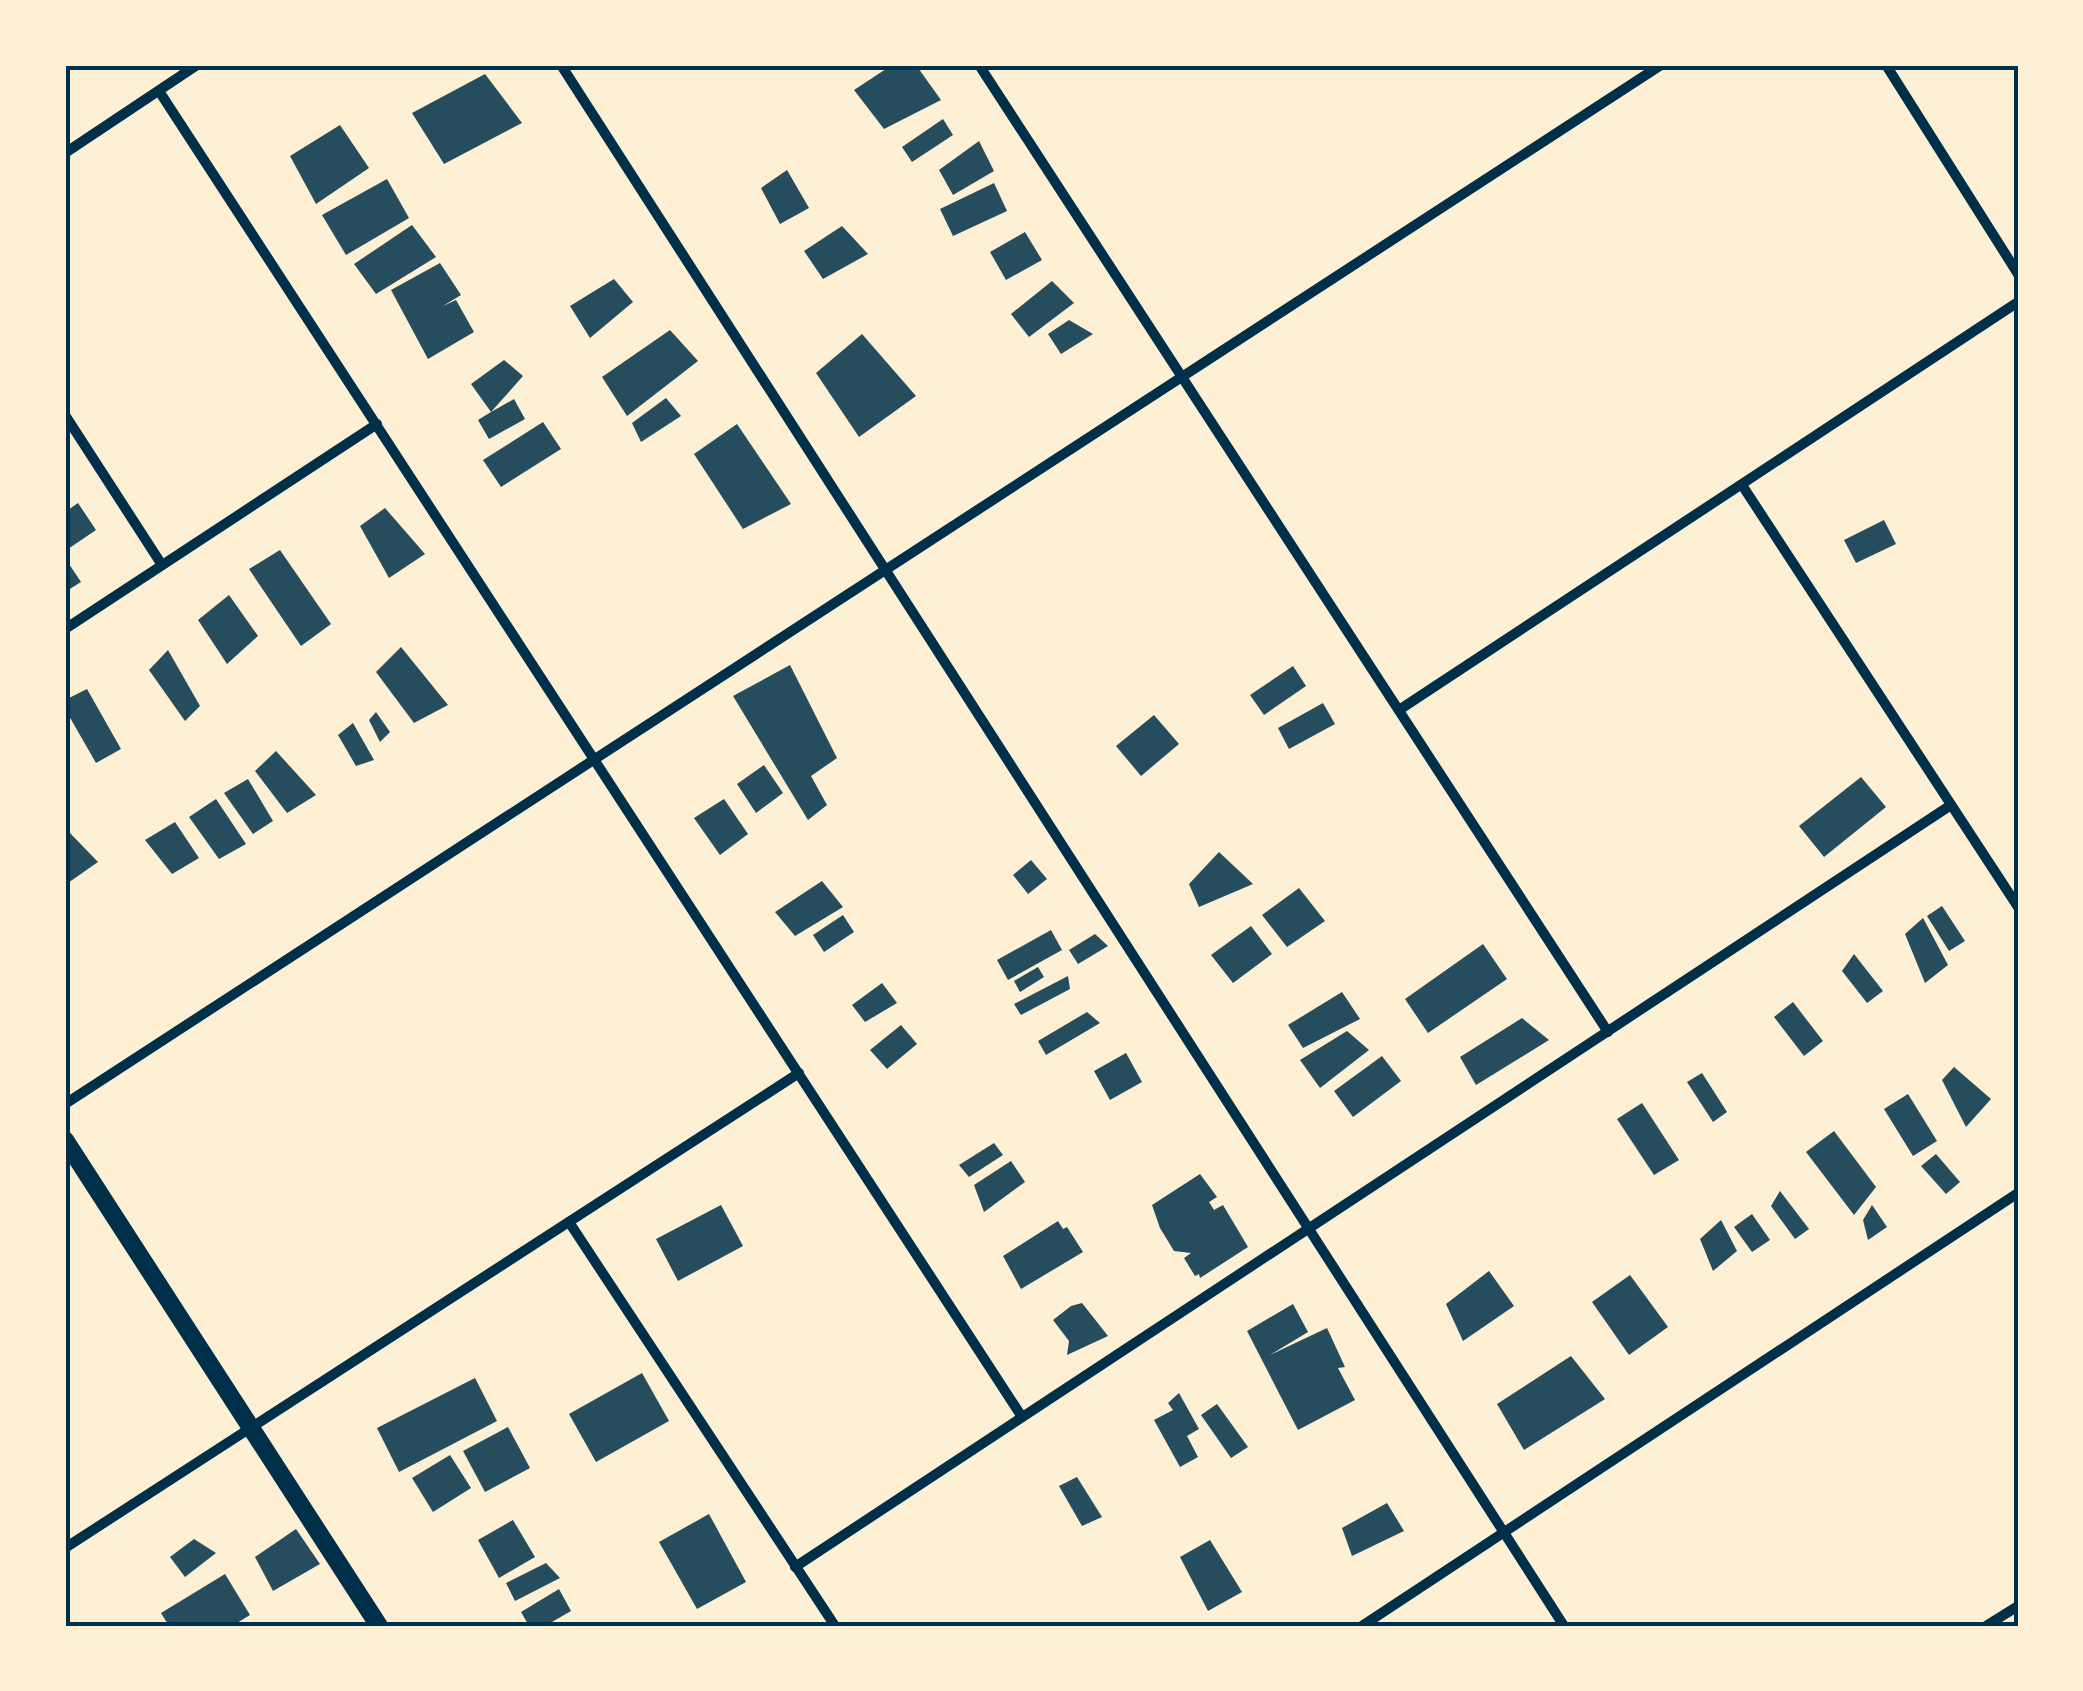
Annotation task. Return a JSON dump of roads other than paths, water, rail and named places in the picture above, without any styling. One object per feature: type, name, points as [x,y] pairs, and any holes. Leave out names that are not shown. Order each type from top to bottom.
[{"type":"street","points":[[65,154],[197,65]]},
{"type":"street","points":[[561,65],[1564,1626]]},
{"type":"street","points":[[980,65],[1608,1032]]},
{"type":"street","points":[[65,1104],[1661,65]]},
{"type":"street","points":[[1886,65],[2018,274]]},
{"type":"street","points":[[160,91],[1022,1417]]},
{"type":"street","points":[[1399,710],[2018,302]]},
{"type":"street","points":[[65,414],[162,565]]},
{"type":"street","points":[[65,628],[377,424]]},
{"type":"street","points":[[1742,485],[2018,908]]},
{"type":"street","points":[[795,1566],[1951,805]]},
{"type":"street","points":[[65,1548],[798,1073]]},
{"type":"street","points":[[65,1140],[379,1626]]},
{"type":"street","points":[[1362,1626],[2018,1193]]},
{"type":"street","points":[[569,1222],[835,1626]]},
{"type":"street","points":[[1986,1626],[2018,1606]]}]
